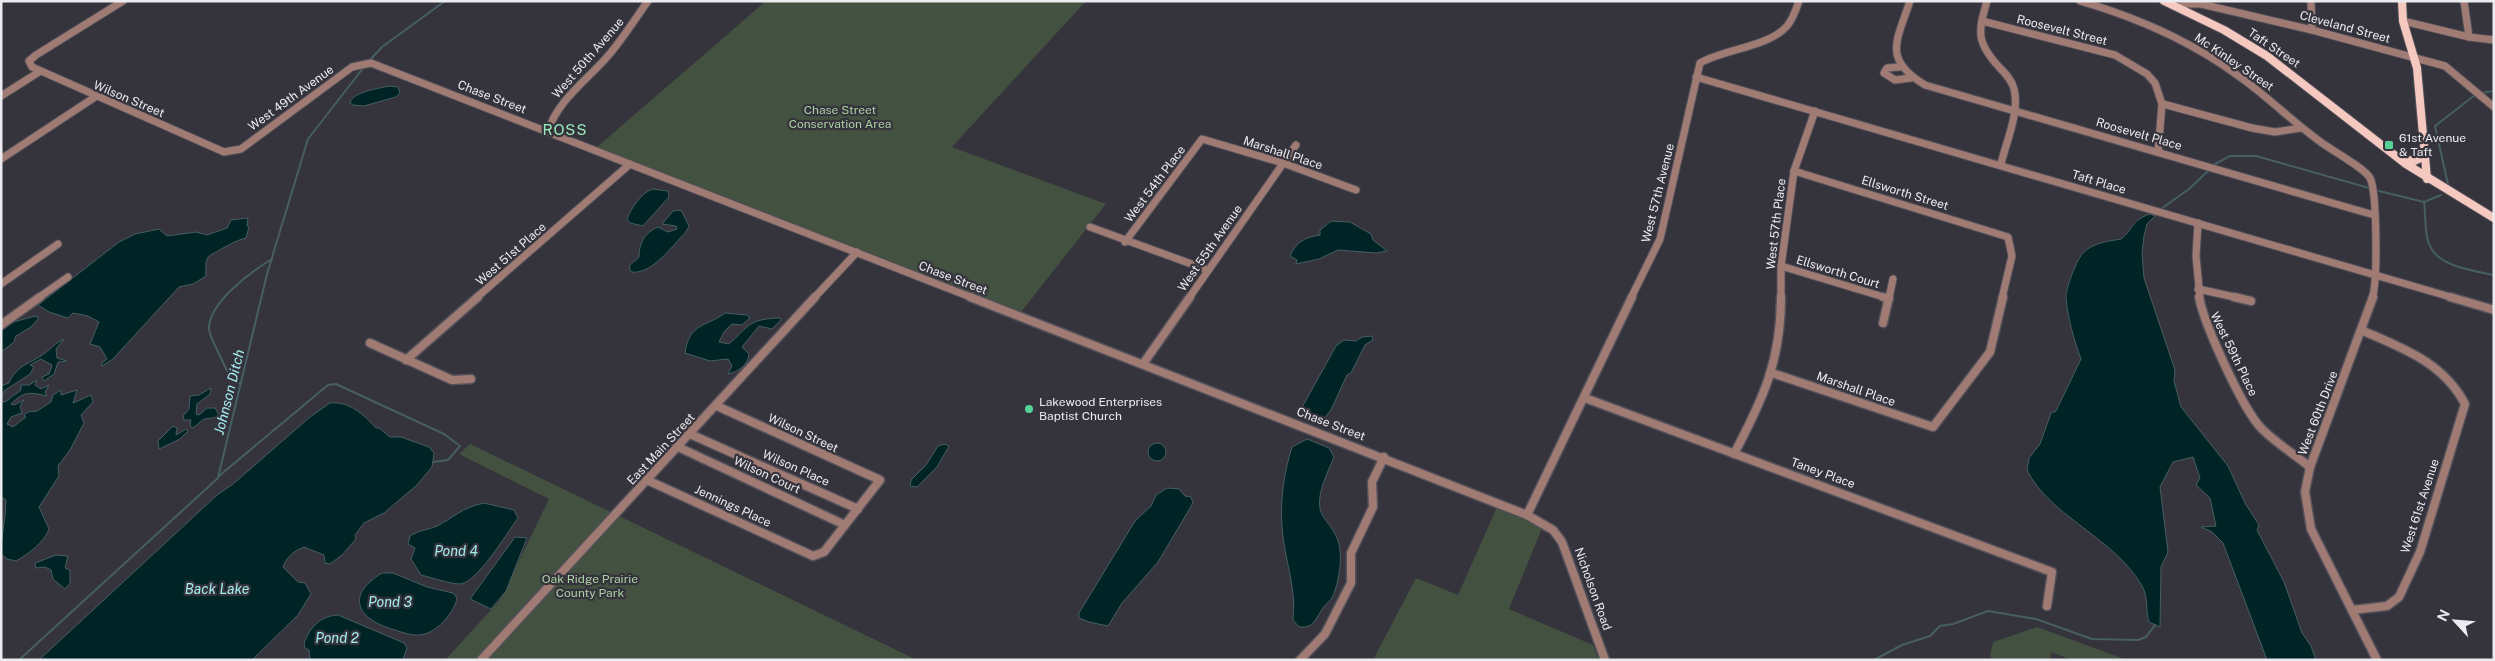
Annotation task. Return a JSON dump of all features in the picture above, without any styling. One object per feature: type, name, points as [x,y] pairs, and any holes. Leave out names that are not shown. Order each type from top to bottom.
[{"type":"main road","name":"Taft Street","points":[[2164,1],[2233,34],[2281,65],[2427,179],[2494,218]]},
{"type":"main road","points":[[2402,1],[2403,21],[2414,57],[2427,179]]},
{"type":"main road","points":[[2398,158],[2414,161],[2425,156]]},
{"type":"street","name":"Wilson Street","points":[[123,1],[48,47],[29,62],[32,67],[95,97],[224,152]]},
{"type":"street","name":"West 50th Avenue","points":[[548,131],[553,116],[561,105],[608,56],[648,1]]},
{"type":"street","name":"West 57th Avenue","points":[[1527,515],[1660,239],[1700,63],[1710,56],[1764,39],[1785,28],[1793,16],[1799,1]]},
{"type":"street","points":[[1901,68],[1896,62],[1895,53],[1910,1]]},
{"type":"street","points":[[1987,1],[1980,34],[1983,45],[2009,76],[2013,84],[2015,99],[2002,164]]},
{"type":"street","name":"Mc Kinley Street","points":[[2080,1],[2118,13],[2191,45],[2264,94],[2302,128],[2342,158],[2361,166]]},
{"type":"street","points":[[2311,1],[2312,30]]},
{"type":"street","points":[[2464,1],[2469,37]]},
{"type":"street","name":"Cleveland Street","points":[[2178,7],[2200,2],[2445,66],[2494,107]]},
{"type":"street","name":"Roosevelt Street","points":[[1982,21],[2115,55],[2134,65],[2156,82],[2162,94],[2162,104]]},
{"type":"street","points":[[2403,21],[2469,37],[2494,40]]},
{"type":"street","name":"Chase Street","points":[[371,63],[1384,457],[1527,515]]},
{"type":"street","name":"West 49th Avenue","points":[[224,152],[241,149],[352,67],[371,63]]},
{"type":"street","points":[[1901,68],[1887,68],[1884,73],[1895,80],[1911,78]]},
{"type":"street","name":"Roosevelt Place","points":[[1901,68],[1911,78],[1925,85],[2374,215]]},
{"type":"street","points":[[1,96],[40,72]]},
{"type":"street","name":"Taft Place","points":[[1696,76],[2002,164],[2494,310]]},
{"type":"street","points":[[1,159],[95,97]]},
{"type":"street","points":[[2158,152],[2162,104],[2252,128],[2275,132],[2302,128]]},
{"type":"street","name":"West 57th Place","points":[[1734,454],[1757,410],[1772,373],[1781,330],[1781,266],[1794,171],[1815,111]]},
{"type":"street","name":"Marshall Place","points":[[1202,138],[1283,163],[1356,190]]},
{"type":"street","name":"West 54th Place","points":[[1125,242],[1172,182],[1202,138]]},
{"type":"street","name":"West 55th Avenue","points":[[1143,364],[1296,145]]},
{"type":"street","name":"West 51st Place","points":[[406,360],[630,164]]},
{"type":"street","name":"West 60th Drive","points":[[2361,166],[2370,176],[2373,185],[2376,275],[2374,294],[2310,467],[2305,492],[2311,529],[2377,660]]},
{"type":"street","name":"Ellsworth Street","points":[[1794,171],[2008,237],[2012,256],[1990,352],[1933,427]]},
{"type":"street","name":"West 59th Place","points":[[2198,223],[2196,256],[2202,313],[2249,410],[2272,438],[2310,467]]},
{"type":"street","points":[[1090,227],[1125,242],[1208,270]]},
{"type":"street","points":[[1,284],[58,244]]},
{"type":"street","name":"East Main Street","points":[[481,660],[717,406],[856,252]]},
{"type":"street","name":"Ellsworth Court","points":[[1781,266],[1889,299]]},
{"type":"street","points":[[1,325],[68,277]]},
{"type":"street","points":[[1883,323],[1893,279]]},
{"type":"street","points":[[2198,289],[2250,301]]},
{"type":"street","name":"West 61st Avenue","points":[[2352,610],[2374,610],[2394,602],[2420,552],[2465,404],[2459,389],[2449,376],[2416,355],[2361,330]]},
{"type":"street","points":[[370,343],[452,380],[471,379]]},
{"type":"street","name":"Marshall Place","points":[[1772,373],[1933,427]]},
{"type":"street","name":"Taney Place","points":[[1585,398],[2052,572],[2047,606]]},
{"type":"street","name":"Wilson Street","points":[[717,406],[880,480],[858,509]]},
{"type":"street","name":"Wilson Place","points":[[690,434],[858,509]]},
{"type":"street","name":"Wilson Court","points":[[678,447],[845,525]]},
{"type":"street","points":[[1300,660],[1325,634],[1351,583],[1351,553],[1372,507],[1372,482],[1384,457]]},
{"type":"street","name":"Jennings Place","points":[[647,480],[808,555],[818,555],[824,552],[845,525]]},
{"type":"street","points":[[845,525],[858,509]]},
{"type":"street","name":"Nicholson Road","points":[[1527,515],[1553,530],[1562,542],[1605,660]]},
{"type":"green space","name":"Chase Street Conservation Area","points":[[766,1],[1086,1],[952,147],[1106,204],[1021,312],[597,147]]},
{"type":"green space","name":"Oak Ridge Prairie County Park","points":[[470,444],[917,660],[445,660],[500,600],[549,499],[459,454]]},
{"type":"green space","points":[[1497,507],[1532,520],[1542,528],[1509,609],[1593,645],[1599,660],[1373,660],[1416,578],[1458,595]]},
{"type":"green space","points":[[2037,627],[2127,660],[2072,660],[2051,652],[2050,660],[1993,660],[1990,656],[1993,642]]},
{"type":"water","points":[[390,86],[398,87],[400,93],[396,97],[364,106],[350,103],[352,99],[361,93]]},
{"type":"water","points":[[653,189],[668,191],[669,197],[643,226],[630,223],[627,219],[634,205],[645,193]]},
{"type":"water","points":[[681,210],[689,226],[686,232],[654,264],[639,272],[631,272],[629,266],[639,257],[641,243],[646,235],[658,227],[668,232],[677,229],[676,226],[662,224],[673,211]]},
{"type":"water","points":[[2150,214],[2155,216],[2147,224],[2144,236],[2142,253],[2144,278],[2175,370],[2174,381],[2181,407],[2228,466],[2245,503],[2259,525],[2257,530],[2284,582],[2302,633],[2311,646],[2316,660],[2267,660],[2223,543],[2212,532],[2201,527],[2216,526],[2210,498],[2196,485],[2200,478],[2193,457],[2173,462],[2160,487],[2168,552],[2161,567],[2160,627],[2149,622],[2144,590],[2130,569],[2100,540],[2050,501],[2037,486],[2027,470],[2029,458],[2040,444],[2051,413],[2056,411],[2081,359],[2068,314],[2066,298],[2067,288],[2075,267],[2081,255],[2092,246],[2121,239],[2139,219]]},
{"type":"water","points":[[248,218],[247,226],[249,227],[246,238],[208,257],[206,276],[193,284],[179,287],[113,359],[102,366],[102,363],[107,359],[100,347],[90,344],[99,322],[88,316],[73,313],[68,318],[49,312],[38,305],[119,242],[135,234],[159,229],[167,236],[196,232],[207,235],[227,228],[231,220]]},
{"type":"water","points":[[1331,221],[1350,222],[1371,234],[1373,240],[1387,251],[1376,253],[1338,250],[1319,259],[1296,264],[1297,260],[1290,256],[1295,247],[1305,239],[1320,235],[1320,230]]},
{"type":"water","points":[[725,313],[747,315],[750,318],[742,325],[732,324],[724,332],[719,342],[729,344],[751,324],[762,320],[780,318],[781,320],[772,329],[759,326],[742,347],[749,354],[745,365],[739,370],[728,374],[732,366],[728,359],[710,361],[685,353],[687,343],[694,331]]},
{"type":"water","points":[[35,316],[39,318],[31,327],[16,336],[14,342],[1,352],[1,330],[10,323]]},
{"type":"water","points":[[1372,336],[1373,340],[1365,345],[1351,373],[1347,375],[1331,410],[1321,422],[1306,420],[1300,411],[1336,346],[1344,340],[1356,341],[1362,337]]},
{"type":"water","points":[[64,339],[56,349],[57,358],[67,361],[58,362],[54,374],[44,381],[42,377],[49,374],[52,365],[41,359],[30,365],[34,367],[30,374],[4,391],[1,400],[1,386],[9,383],[20,368],[40,357]]},
{"type":"water","points":[[37,380],[35,385],[41,389],[49,385],[45,392],[47,396],[32,393],[20,397],[11,404],[14,405],[24,400],[20,406],[22,413],[11,417],[7,424],[13,427],[26,417],[24,415],[28,412],[37,411],[51,402],[53,395],[61,390],[61,395],[77,390],[73,403],[91,395],[93,402],[81,415],[84,423],[70,450],[58,466],[59,476],[39,507],[49,529],[47,534],[35,548],[16,561],[7,559],[1,554],[6,500],[1,497],[1,401],[5,402],[21,390],[21,385],[29,385]]},
{"type":"water","points":[[211,388],[210,394],[197,404],[196,414],[199,415],[207,408],[215,408],[220,417],[204,419],[193,428],[190,426],[191,420],[184,420],[183,416],[189,409],[190,396],[199,395]]},
{"type":"water","name":"Back Lake","points":[[330,403],[344,404],[356,410],[376,428],[379,428],[390,437],[401,437],[429,447],[434,453],[432,467],[417,485],[384,513],[364,523],[355,535],[356,539],[342,555],[330,564],[325,563],[324,555],[304,547],[289,557],[283,567],[298,582],[305,583],[311,594],[298,615],[252,660],[39,660],[217,495],[233,484],[310,417]]},
{"type":"water","points":[[173,426],[177,428],[176,435],[186,429],[188,431],[180,439],[159,449],[158,441]]},
{"type":"water","points":[[1307,439],[1329,448],[1334,457],[1324,482],[1319,502],[1322,515],[1337,539],[1340,564],[1338,581],[1332,598],[1312,624],[1299,627],[1293,620],[1292,585],[1283,539],[1282,497],[1292,447]]},
{"type":"water","points":[[1157,443],[1163,446],[1166,452],[1163,458],[1157,461],[1151,458],[1148,452],[1151,446]]},
{"type":"water","points":[[944,444],[949,446],[937,467],[917,487],[910,486],[911,480],[926,465],[938,446]]},
{"type":"water","points":[[1167,488],[1179,489],[1185,496],[1191,497],[1193,503],[1158,562],[1122,603],[1108,626],[1079,618],[1079,613],[1135,521],[1151,506],[1156,495]]},
{"type":"water","name":"Pond 4","points":[[484,503],[514,510],[518,518],[482,568],[466,582],[459,584],[421,575],[411,559],[415,548],[408,544],[410,536],[437,526],[470,507]]},
{"type":"water","points":[[515,537],[527,538],[506,591],[491,609],[470,599]]},
{"type":"water","points":[[56,555],[68,556],[65,568],[70,570],[70,583],[65,589],[53,579],[51,570],[45,567],[36,568],[35,563]]},
{"type":"water","name":"Pond 3","points":[[382,573],[393,573],[427,587],[453,593],[457,598],[456,603],[450,614],[436,629],[425,634],[410,634],[382,626],[365,614],[360,606],[360,599],[363,590]]},
{"type":"water","name":"Pond 2","points":[[338,615],[404,643],[407,648],[403,660],[310,660],[309,650],[305,648],[304,644],[312,628],[321,620]]},
{"type":"waterway","name":"Johnson Ditch","points":[[369,61],[382,47],[445,1]]},
{"type":"waterway","name":"Johnson Ditch","points":[[271,259],[308,139],[364,67]]},
{"type":"waterway","points":[[2481,93],[2494,91]]},
{"type":"waterway","points":[[2449,189],[2435,126],[2475,95]]},
{"type":"waterway","points":[[2215,164],[2230,156],[2256,156],[2369,188]]},
{"type":"waterway","points":[[2161,209],[2189,189],[2208,171]]},
{"type":"waterway","points":[[2379,191],[2424,202]]},
{"type":"waterway","points":[[2424,202],[2441,195]]},
{"type":"waterway","points":[[2424,202],[2427,238],[2436,254],[2450,264],[2494,275]]},
{"type":"waterway","points":[[241,384],[227,371],[213,342],[209,329],[211,319],[223,299],[233,289],[271,259]]},
{"type":"waterway","name":"Johnson Ditch","points":[[241,384],[271,259]]},
{"type":"waterway","name":"Johnson Ditch","points":[[19,660],[218,478],[241,384]]},
{"type":"waterway","points":[[219,476],[328,385],[336,384],[444,434],[460,446],[448,460],[434,462]]},
{"type":"waterway","points":[[1874,660],[1902,645],[1930,636],[1940,626],[1953,624],[1988,611],[2036,619],[2092,639],[2138,640],[2146,637],[2155,625]]},
{"type":"place","name":"61st Avenue & Taft","points":[[2389,145]]},
{"type":"place","name":"Lakewood Enterprises Baptist Church","points":[[1029,409]]},
{"type":"district","name":"ROSS","points":[[565,130]]}]
